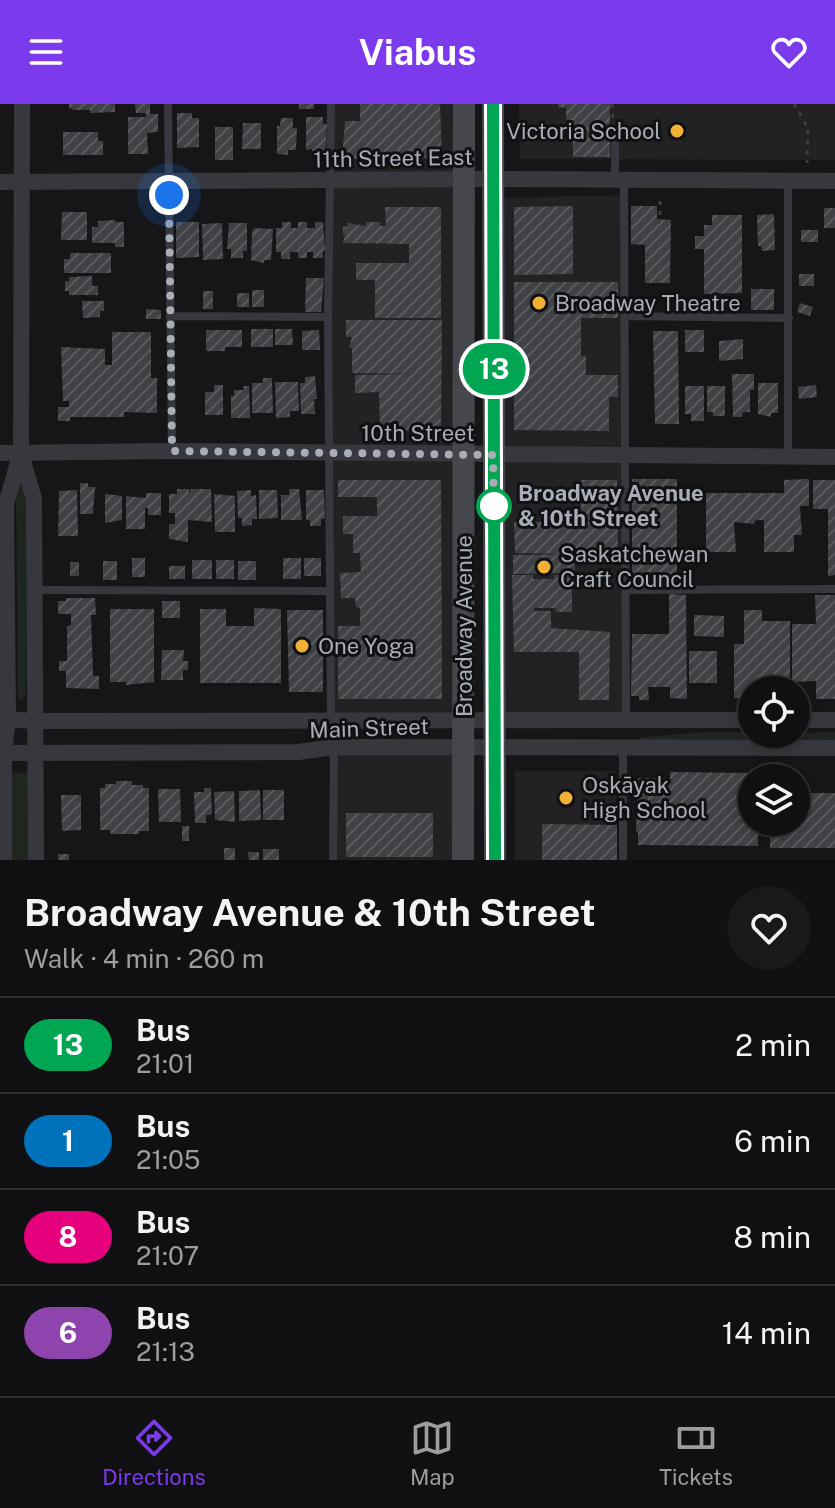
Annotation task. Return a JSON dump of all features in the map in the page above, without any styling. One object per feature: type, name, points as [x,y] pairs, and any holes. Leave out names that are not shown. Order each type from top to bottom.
[{"type":"main road","name":"Broadway Avenue","points":[[463,860],[464,104]]},
{"type":"main road","name":"Broadway Avenue","points":[[493,104],[495,860]]},
{"type":"street","points":[[4,860],[3,588],[6,504],[21,452],[22,104]]},
{"type":"street","name":"11th Street East","points":[[0,182],[494,179],[835,181]]},
{"type":"street","name":"10th Street","points":[[0,453],[172,451],[835,457]]},
{"type":"street","points":[[21,452],[34,499],[36,860]]},
{"type":"street","name":"Main Street","points":[[4,719],[738,720]]},
{"type":"street","points":[[810,720],[835,720]]},
{"type":"street","name":"Main Street","points":[[2,753],[298,752],[334,747],[835,748]]},
{"type":"lane","points":[[168,104],[172,451]]},
{"type":"lane","points":[[331,104],[328,317],[331,719]]},
{"type":"lane","points":[[615,140],[620,179],[626,316],[626,719]]},
{"type":"lane","points":[[788,181],[788,457]]},
{"type":"lane","points":[[170,316],[328,317]]},
{"type":"lane","points":[[626,316],[789,318]]},
{"type":"lane","points":[[627,590],[835,589]]},
{"type":"lane","points":[[34,590],[329,591]]},
{"type":"lane","points":[[333,860],[334,747]]},
{"type":"lane","points":[[623,748],[623,860]]},
{"type":"path","points":[[612,104],[615,140]]},
{"type":"path","points":[[794,104],[808,128],[808,163],[798,163]]},
{"type":"path","points":[[660,201],[660,219]]},
{"type":"shaded area","points":[[331,104],[464,104],[463,719],[331,719]]},
{"type":"shaded area","name":"Victoria School","points":[[519,104],[835,104],[835,160],[520,159]]},
{"type":"shaded area","points":[[624,195],[626,719],[495,719],[496,198]]},
{"type":"shaded area","points":[[27,480],[26,694],[24,699],[18,700],[16,481]]},
{"type":"shaded area","points":[[738,732],[738,741],[635,741],[643,737]]},
{"type":"shaded area","points":[[835,732],[835,741],[810,741],[810,733]]},
{"type":"shaded area","points":[[334,747],[463,747],[463,860],[333,860]]},
{"type":"shaded area","name":"Oskāyak High School","points":[[515,771],[616,771],[617,860],[515,860]]},
{"type":"shaded area","points":[[14,772],[30,774],[30,860],[12,860]]},
{"type":"building","points":[[69,104],[115,104],[115,112],[90,113],[90,110],[69,108]]},
{"type":"building","points":[[135,104],[150,104],[150,114],[158,114],[158,132],[147,133],[148,154],[128,154],[128,117],[146,117],[146,113],[136,113]]},
{"type":"building","points":[[299,104],[314,104],[314,109],[299,109]]},
{"type":"building","points":[[360,104],[440,104],[442,158],[342,159],[345,121],[360,121]]},
{"type":"building","points":[[558,104],[610,104],[610,157],[573,157],[572,120],[566,120],[566,108],[558,107]]},
{"type":"building","points":[[177,113],[192,113],[192,118],[199,118],[199,147],[177,148]]},
{"type":"building","points":[[306,117],[323,117],[323,124],[327,124],[325,156],[312,156],[312,149],[306,150]]},
{"type":"building","points":[[281,118],[293,118],[293,128],[297,128],[296,150],[288,150],[288,155],[277,154],[277,126],[280,126]]},
{"type":"building","points":[[243,123],[261,123],[261,149],[242,149]]},
{"type":"building","points":[[215,127],[233,127],[233,160],[215,160]]},
{"type":"building","points":[[63,132],[98,132],[98,141],[103,141],[103,155],[63,155]]},
{"type":"building","points":[[573,206],[573,274],[514,275],[514,207]]},
{"type":"building","points":[[631,206],[657,206],[657,219],[671,220],[670,283],[645,283],[645,245],[631,244]]},
{"type":"building","points":[[385,207],[441,207],[441,318],[375,318],[375,280],[356,280],[356,263],[409,263],[409,244],[343,243],[343,227],[348,223],[366,226],[366,222],[380,222],[380,226],[386,226]]},
{"type":"building","points":[[824,208],[835,208],[835,228],[824,228]]},
{"type":"building","points":[[62,212],[87,212],[87,240],[61,240]]},
{"type":"building","points":[[774,214],[775,250],[762,251],[758,246],[757,215]]},
{"type":"building","points":[[712,215],[742,215],[742,293],[704,294],[704,249],[695,249],[695,236],[704,236],[704,225],[712,225]]},
{"type":"building","points":[[98,221],[124,222],[124,247],[115,247],[115,243],[92,243],[92,227],[98,227]]},
{"type":"building","points":[[176,222],[199,222],[199,257],[176,258]]},
{"type":"building","points":[[282,222],[291,222],[291,228],[298,228],[298,222],[307,222],[307,228],[315,228],[315,222],[323,222],[323,258],[313,258],[313,252],[307,252],[307,258],[298,258],[298,252],[290,252],[290,259],[281,259],[281,252],[276,252],[276,228],[282,228]]},
{"type":"building","points":[[222,223],[223,259],[203,260],[202,224]]},
{"type":"building","points":[[229,223],[247,223],[247,251],[243,251],[243,258],[231,258],[231,249],[227,249]]},
{"type":"building","points":[[254,228],[273,229],[271,260],[264,260],[264,263],[251,260]]},
{"type":"building","points":[[801,230],[818,230],[818,242],[801,242]]},
{"type":"building","points":[[70,253],[111,253],[111,273],[64,273],[64,259],[70,259]]},
{"type":"building","points":[[799,274],[814,274],[814,286],[799,286]]},
{"type":"building","points":[[92,276],[92,286],[98,286],[98,295],[69,295],[69,291],[65,291],[65,281],[69,281],[69,277]]},
{"type":"building","points":[[306,278],[324,278],[321,312],[305,312]]},
{"type":"building","points":[[514,282],[618,282],[618,318],[581,318],[581,356],[586,356],[586,375],[618,375],[618,397],[609,397],[609,431],[514,430]]},
{"type":"building","points":[[751,289],[774,289],[774,310],[751,310]]},
{"type":"building","points":[[252,290],[264,290],[264,307],[252,307]]},
{"type":"building","points":[[203,291],[213,291],[213,309],[203,309]]},
{"type":"building","points":[[237,293],[249,293],[249,307],[237,307]]},
{"type":"building","points":[[82,301],[104,301],[104,311],[100,311],[100,317],[83,318]]},
{"type":"building","points":[[800,303],[813,307],[810,316],[797,312]]},
{"type":"building","points":[[146,309],[161,310],[161,319],[146,319]]},
{"type":"building","points":[[346,320],[442,320],[441,431],[380,430],[379,392],[355,393],[355,375],[417,374],[352,373],[352,348],[349,348],[352,337],[346,337]]},
{"type":"building","points":[[251,329],[273,329],[273,347],[251,347]]},
{"type":"building","points":[[275,329],[292,329],[293,345],[275,345]]},
{"type":"building","points":[[206,330],[242,330],[242,347],[206,351]]},
{"type":"building","points":[[319,330],[320,350],[302,350],[302,331]]},
{"type":"building","points":[[685,330],[704,330],[704,352],[685,352]]},
{"type":"building","points":[[653,331],[678,331],[679,424],[655,424]]},
{"type":"building","points":[[112,332],[151,332],[151,378],[157,378],[157,413],[124,412],[124,417],[70,417],[70,421],[58,421],[58,407],[69,407],[69,401],[63,401],[61,347],[105,349],[105,365],[112,365]]},
{"type":"building","points":[[743,339],[743,359],[719,361],[719,341]]},
{"type":"building","points":[[732,374],[754,374],[750,412],[743,412],[742,417],[733,417]]},
{"type":"building","points":[[315,376],[315,414],[301,414],[300,383],[305,383],[305,377]]},
{"type":"building","points":[[263,378],[272,378],[273,413],[252,413],[252,383],[263,383]]},
{"type":"building","points":[[275,382],[298,382],[299,411],[290,411],[290,417],[276,418]]},
{"type":"building","points":[[758,383],[778,383],[778,413],[771,413],[771,417],[758,414]]},
{"type":"building","points":[[214,385],[223,385],[223,415],[205,415],[205,392],[214,392]]},
{"type":"building","points":[[816,385],[817,397],[799,399],[798,387]]},
{"type":"building","points":[[243,386],[249,386],[250,418],[231,418],[231,396],[234,396],[234,390],[244,390]]},
{"type":"building","points":[[685,386],[704,386],[704,421],[691,421],[691,414],[685,414]]},
{"type":"building","points":[[707,386],[725,386],[725,416],[713,416],[713,412],[707,412]]},
{"type":"building","points":[[632,479],[677,479],[677,581],[632,581]]},
{"type":"building","points":[[809,479],[809,506],[800,506],[802,535],[794,535],[794,552],[764,552],[764,520],[756,520],[754,524],[734,522],[736,552],[706,552],[706,493],[784,493],[784,480]]},
{"type":"building","points":[[338,480],[441,480],[442,699],[338,699],[338,626],[360,626],[360,608],[356,607],[355,598],[341,598],[340,573],[361,572],[360,553],[353,553],[353,534],[343,534],[343,516],[377,516],[377,497],[338,497]]},
{"type":"building","points":[[581,480],[617,480],[618,553],[580,553],[580,561],[575,561],[575,573],[513,574],[513,555],[574,554],[515,553],[514,522],[581,522]]},
{"type":"building","points":[[813,480],[835,480],[835,575],[828,576],[828,509],[813,509]]},
{"type":"building","points":[[80,483],[95,487],[93,514],[80,514]]},
{"type":"building","points":[[177,489],[189,489],[189,494],[191,489],[211,489],[212,522],[188,520],[188,542],[169,539],[169,524],[175,524],[175,513],[169,513],[169,494],[177,494]]},
{"type":"building","points":[[289,489],[299,489],[302,520],[281,520],[281,495],[289,495]]},
{"type":"building","points":[[77,490],[78,536],[58,536],[59,491]]},
{"type":"building","points":[[251,490],[251,496],[256,495],[257,519],[252,519],[252,525],[242,526],[242,518],[238,518],[237,491]]},
{"type":"building","points":[[259,490],[277,490],[278,518],[259,519]]},
{"type":"building","points":[[306,490],[324,490],[325,519],[321,519],[321,526],[310,526],[310,520],[306,520]]},
{"type":"building","points":[[146,493],[161,493],[161,515],[148,515],[148,508],[145,508],[145,529],[126,529],[126,496],[146,498]]},
{"type":"building","points":[[105,494],[122,496],[122,520],[105,523]]},
{"type":"building","points":[[214,494],[235,496],[235,532],[215,532]]},
{"type":"building","points":[[132,558],[145,558],[145,577],[132,577]]},
{"type":"building","points":[[283,558],[301,558],[301,579],[283,579]]},
{"type":"building","points":[[304,558],[321,558],[321,576],[304,576]]},
{"type":"building","points":[[192,560],[212,560],[212,579],[192,579]]},
{"type":"building","points":[[216,560],[234,560],[234,579],[216,579]]},
{"type":"building","points":[[103,561],[117,561],[117,580],[103,580]]},
{"type":"building","points":[[238,561],[256,561],[256,580],[238,580]]},
{"type":"building","points":[[70,562],[79,562],[79,576],[70,576]]},
{"type":"building","points":[[169,566],[185,566],[185,579],[169,579]]},
{"type":"building","points":[[512,575],[554,579],[554,575],[572,575],[572,612],[556,612],[555,608],[534,608],[534,611],[551,611],[551,628],[610,632],[609,700],[579,700],[579,652],[514,652]]},
{"type":"building","points":[[669,594],[686,595],[687,699],[670,698],[670,687],[648,687],[649,700],[639,700],[639,696],[631,696],[632,634],[669,634]]},
{"type":"building","points":[[815,595],[835,595],[835,699],[816,699],[816,681],[810,681],[810,676],[792,676],[792,624],[816,624]]},
{"type":"building","points":[[66,598],[95,598],[96,615],[91,615],[93,676],[99,676],[99,689],[66,688],[66,671],[59,671],[59,661],[67,661],[67,626],[71,625],[71,614],[58,614],[58,601],[66,601]]},
{"type":"building","points":[[162,601],[180,601],[180,618],[162,618]]},
{"type":"building","points":[[254,608],[281,609],[281,683],[200,683],[200,609],[226,609],[226,626],[254,626]]},
{"type":"building","points":[[110,609],[154,609],[154,682],[126,685],[126,682],[110,682]]},
{"type":"building","points":[[287,610],[323,610],[323,692],[289,692]]},
{"type":"building","points":[[744,610],[762,610],[762,621],[790,621],[790,676],[738,676],[738,698],[734,698],[734,644],[744,644]]},
{"type":"building","points":[[694,615],[724,616],[724,637],[694,636]]},
{"type":"building","points":[[162,650],[184,650],[183,661],[188,661],[188,670],[183,670],[183,680],[161,680]]},
{"type":"building","points":[[689,651],[717,651],[717,683],[689,683]]},
{"type":"building","points":[[670,772],[738,773],[738,836],[758,836],[758,846],[638,845],[638,778],[670,778]]},
{"type":"building","points":[[116,781],[132,781],[132,785],[149,788],[149,831],[111,834],[110,830],[100,830],[100,788],[105,788],[105,784],[116,784]]},
{"type":"building","points":[[204,788],[211,788],[212,812],[206,815],[206,823],[195,823],[194,792],[204,792]]},
{"type":"building","points":[[158,789],[180,789],[181,822],[159,822]]},
{"type":"building","points":[[260,790],[261,820],[239,821],[239,791]]},
{"type":"building","points":[[263,790],[284,790],[284,820],[263,820]]},
{"type":"building","points":[[234,791],[235,822],[215,820],[214,792]]},
{"type":"building","points":[[810,793],[835,793],[835,848],[770,848],[770,836],[810,836]]},
{"type":"building","points":[[61,795],[81,795],[81,830],[62,831]]},
{"type":"building","points":[[346,813],[433,813],[433,857],[346,857]]},
{"type":"building","points":[[542,824],[617,825],[617,860],[542,860]]},
{"type":"building","points":[[182,826],[189,826],[189,841],[182,841]]},
{"type":"building","points":[[224,848],[235,848],[235,860],[224,860]]},
{"type":"building","points":[[263,849],[279,849],[279,860],[263,860]]},
{"type":"building","points":[[248,852],[259,852],[259,860],[249,860]]},
{"type":"building","points":[[58,854],[69,854],[69,860],[58,860]]},
{"type":"bus line","name":"13","points":[[493,104],[495,860]]},
{"type":"place","name":"Victoria School","points":[[677,131]]},
{"type":"place","name":"Broadway Theatre","points":[[539,303]]},
{"type":"place","name":"Broadway Avenue & 10th Street","points":[[494,506]]},
{"type":"place","name":"Saskatchewan Craft Council","points":[[544,567]]},
{"type":"place","name":"One Yoga","points":[[302,646]]},
{"type":"place","name":"Oskāyak High School","points":[[566,798]]},
{"type":"route","points":[[169,195],[172,451],[493,455],[494,511],[494,506]]}]
